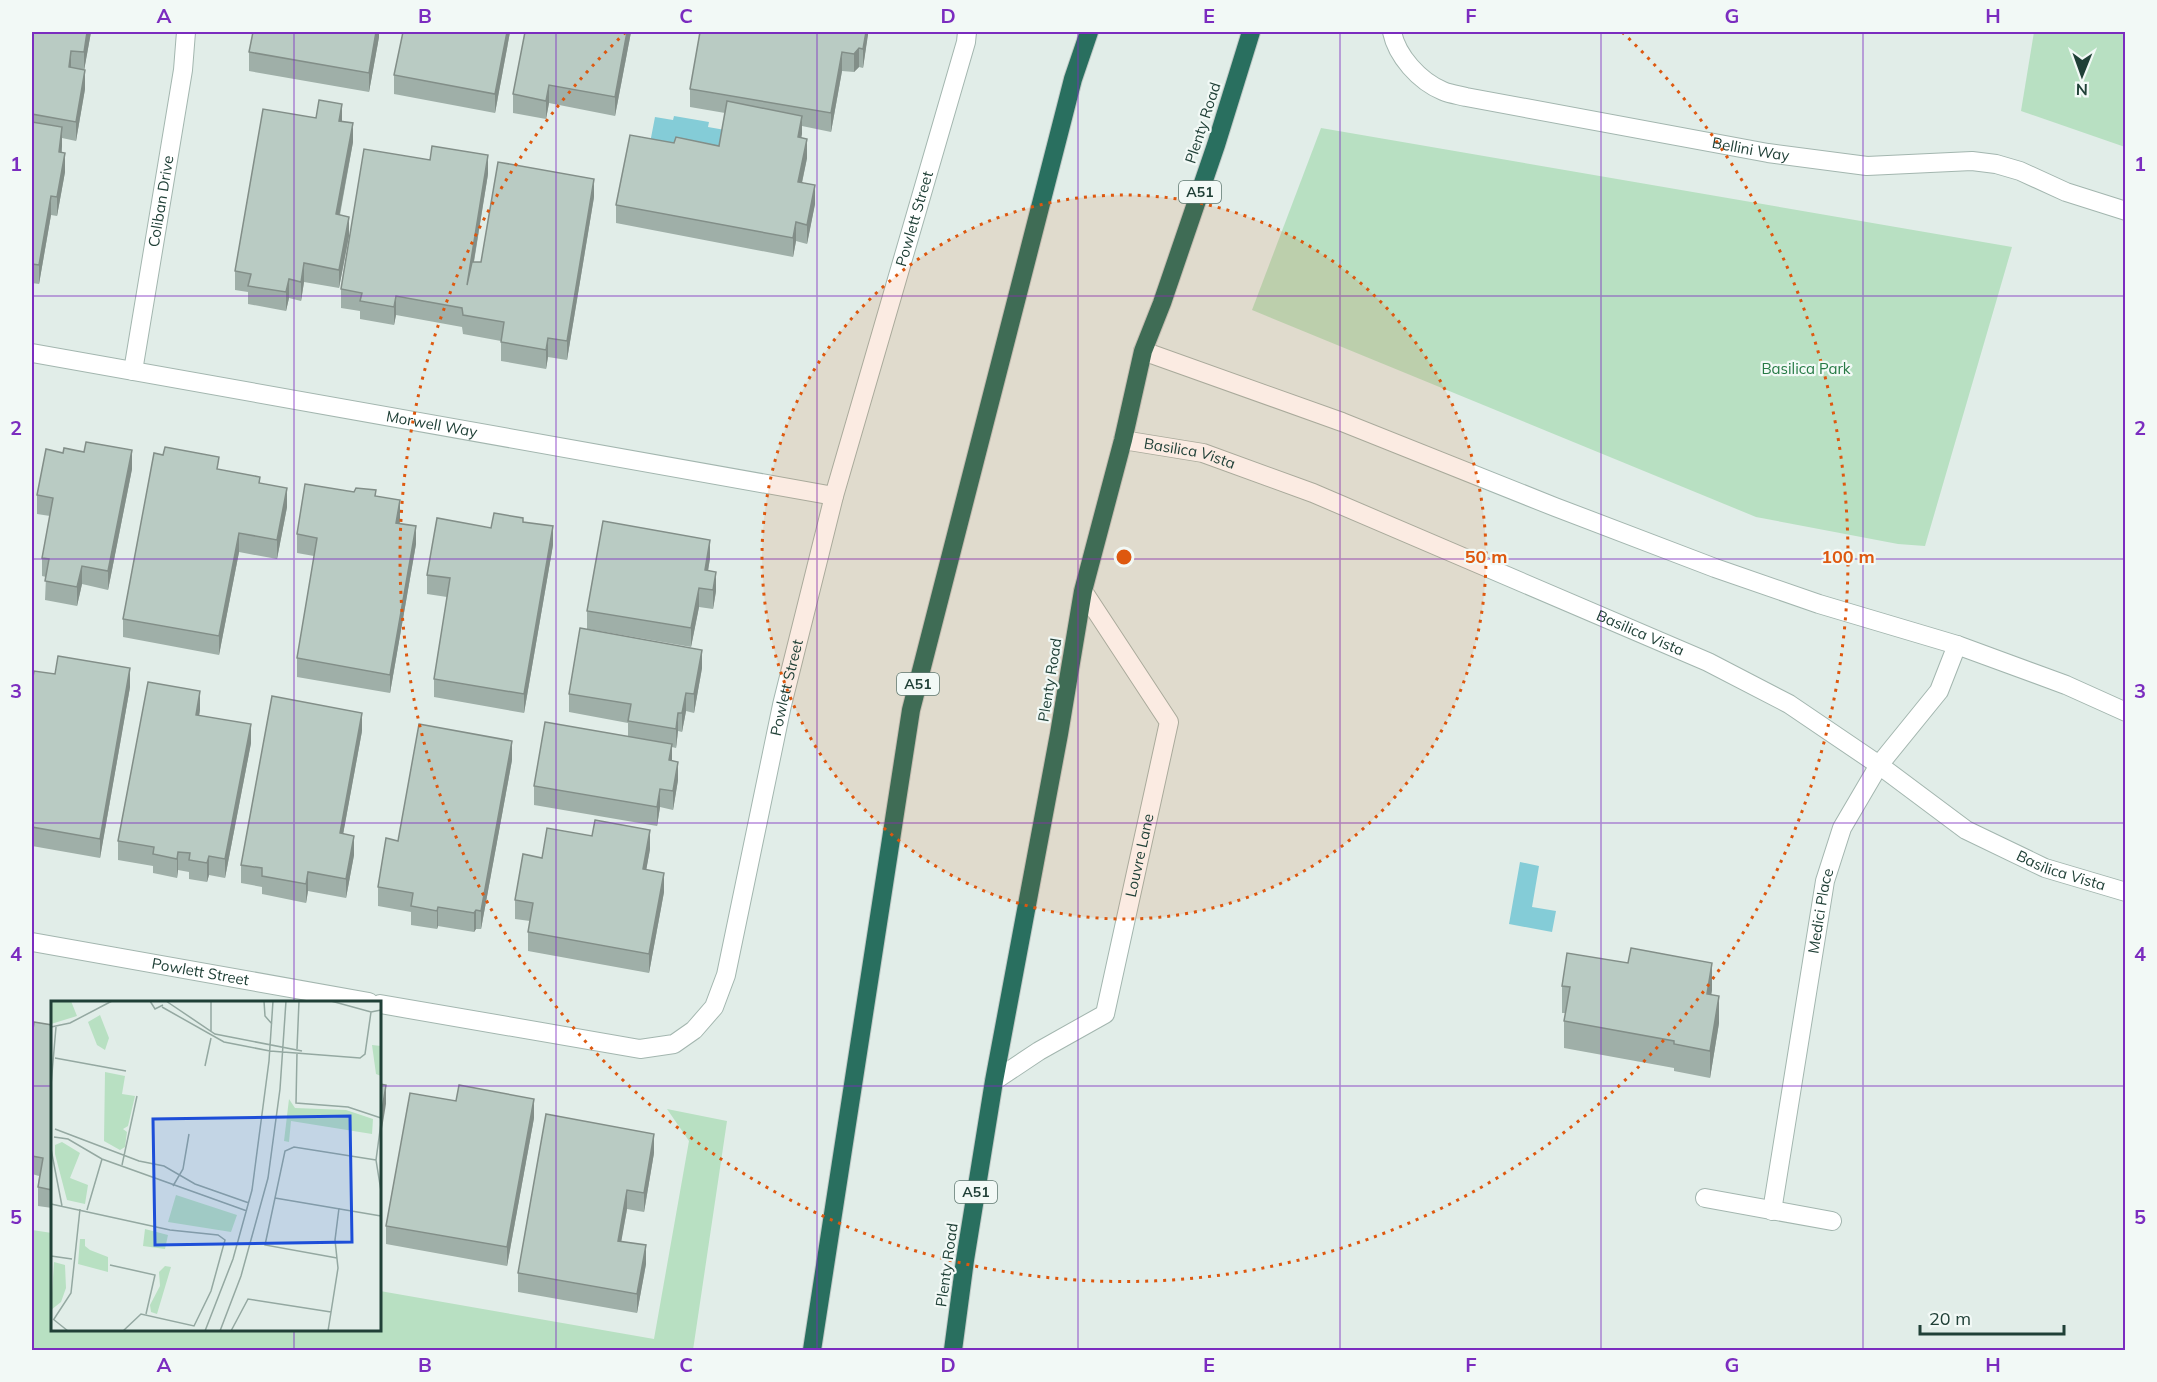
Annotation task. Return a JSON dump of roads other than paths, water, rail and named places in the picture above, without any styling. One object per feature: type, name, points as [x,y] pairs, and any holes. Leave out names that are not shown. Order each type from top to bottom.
[{"type":"highway","name":"A51","points":[[812,1350],[911,710],[1070,90],[1089,32]]},
{"type":"highway","name":"Plenty Road","points":[[953,1350],[994,1081],[1059,734],[1083,591],[1143,351],[1162,303],[1216,145],[1251,32]]},
{"type":"street","name":"Coliban Drive","points":[[133,371],[183,70],[186,32]]},
{"type":"street","name":"Powlett Street","points":[[381,1004],[640,1050],[674,1044],[694,1030],[714,1007],[726,975],[782,705],[834,496],[967,32]]},
{"type":"street","name":"Bellini Way","points":[[1394,37],[1406,60],[1422,78],[1442,91],[1466,97],[1768,153],[1867,166],[1972,161],[1996,164],[2020,171],[2066,192],[2126,211]]},
{"type":"street","points":[[1143,351],[1342,422],[1714,568],[1846,613],[1957,645],[2066,685],[2126,712]]},
{"type":"street","name":"Morwell Way","points":[[32,353],[834,496]]},
{"type":"street","name":"Basilica Vista","points":[[1122,440],[1203,453],[1313,493],[1708,662],[1789,704],[1879,765],[1966,830],[2045,868],[2126,892]]},
{"type":"street","name":"Louvre Lane","points":[[994,1081],[1039,1051],[1106,1014],[1169,722],[1083,591]]},
{"type":"street","name":"Medici Place","points":[[1772,1211],[1825,881],[1842,828],[1879,765],[1939,692],[1957,645]]},
{"type":"street","name":"Powlett Street","points":[[32,942],[363,1001]]},
{"type":"street","points":[[1706,1198],[1832,1221]]},
{"type":"water","points":[[674,116],[709,122],[708,127],[725,130],[721,155],[650,143],[655,117],[673,120]]},
{"type":"water","points":[[1520,862],[1539,866],[1532,907],[1556,911],[1552,932],[1509,924]]},
{"type":"park label","name":"Basilica Park","points":[[1806,369]]}]
